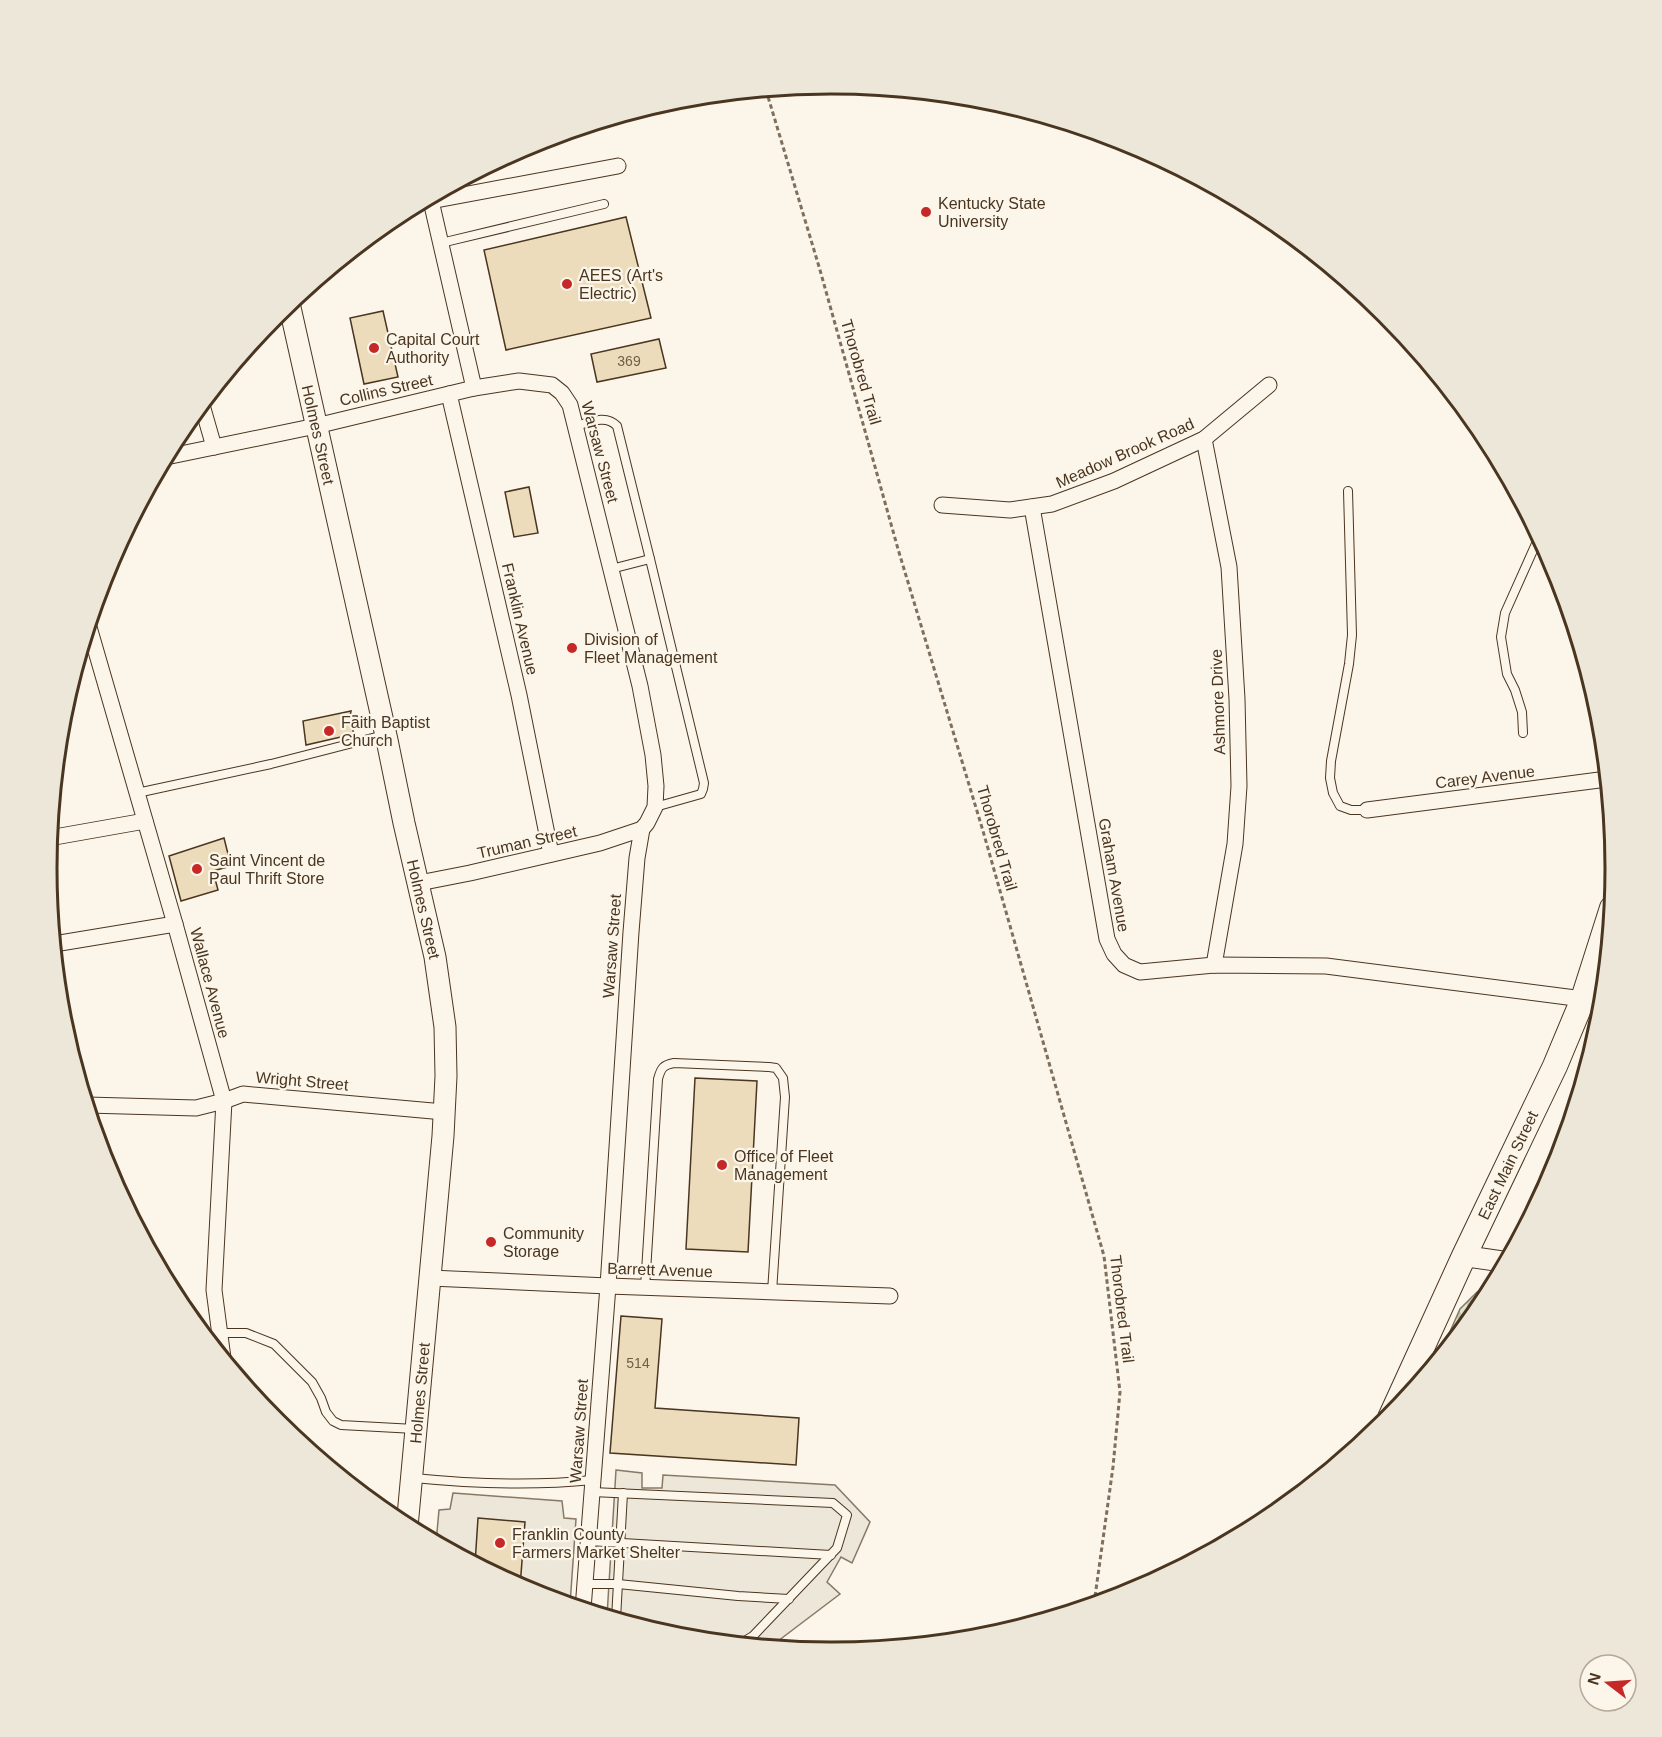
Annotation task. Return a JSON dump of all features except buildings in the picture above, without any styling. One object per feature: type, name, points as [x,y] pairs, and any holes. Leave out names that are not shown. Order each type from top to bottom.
[{"type":"main road","name":"Holmes Street","points":[[291,314],[419,883],[444,1013],[446,1057],[444,1112],[408,1516]]},
{"type":"main road","name":"East Main Street","points":[[1403,1390],[1555,1066],[1583,999],[1601,944]]},
{"type":"street","points":[[443,199],[618,166]]},
{"type":"street","points":[[428,208],[441,243],[474,388]]},
{"type":"street","name":"Warsaw Street","points":[[474,388],[519,381],[552,384],[570,405],[640,686],[657,786],[655,807],[642,829],[637,858],[584,1601]]},
{"type":"street","name":"Meadow Brook Road","points":[[942,505],[1010,510],[1052,504],[1114,481],[1204,439],[1269,385]]},
{"type":"street","name":"Collins Street","points":[[177,455],[316,426],[474,388]]},
{"type":"street","name":"Franklin Avenue","points":[[449,394],[519,695],[551,854]]},
{"type":"street","points":[[205,414],[214,447]]},
{"type":"street","name":"Ashmore Drive","points":[[1204,439],[1229,567],[1237,699],[1239,786],[1235,844],[1214,965]]},
{"type":"street","name":"Graham Avenue","points":[[1032,507],[1107,939],[1114,954],[1124,965],[1140,972],[1214,965],[1326,966],[1583,999]]},
{"type":"street","name":"Wallace Avenue","points":[[92,640],[224,1101],[214,1290],[221,1345]]},
{"type":"street","name":"Carey Avenue","points":[[1367,810],[1599,780]]},
{"type":"street","points":[[58,837],[145,821]]},
{"type":"street","name":"Truman Street","points":[[419,883],[600,843],[642,829]]},
{"type":"street","points":[[61,943],[175,924]]},
{"type":"street","name":"Wright Street","points":[[94,1105],[196,1107],[243,1094],[444,1112]]},
{"type":"street","points":[[1464,1256],[1498,1261]]},
{"type":"street","name":"Barrett Avenue","points":[[430,1278],[890,1296]]},
{"type":"lane","points":[[441,243],[604,204]]},
{"type":"lane","points":[[576,426],[606,419],[613,421],[617,426],[704,783],[704,789],[700,794],[655,807]]},
{"type":"lane","points":[[1348,491],[1352,635],[1330,778],[1333,793],[1340,806],[1351,810],[1367,810]]},
{"type":"lane","points":[[1522,733],[1522,712],[1507,674],[1501,637],[1505,613],[1535,547]]},
{"type":"lane","points":[[612,569],[650,559]]},
{"type":"lane","points":[[137,793],[272,764],[386,735]]},
{"type":"lane","points":[[645,1288],[658,1079],[665,1064],[674,1063],[769,1067],[776,1068],[783,1078],[785,1097],[772,1292]]},
{"type":"lane","points":[[220,1333],[246,1333],[274,1344],[312,1382],[326,1412],[333,1421],[341,1425],[417,1429]]},
{"type":"lane","points":[[412,1478],[459,1483],[593,1486],[623,1493],[832,1503],[847,1515],[837,1548],[750,1638]]},
{"type":"lane","points":[[616,1612],[623,1493]]},
{"type":"lane","points":[[588,1541],[831,1555]]},
{"type":"lane","points":[[585,1584],[618,1584],[789,1599]]},
{"type":"path","name":"Thorobred Trail","points":[[768,97],[820,270],[898,549],[983,831],[1104,1256],[1120,1392],[1113,1467],[1095,1596]]},
{"type":"green space","points":[[1480,1290],[1448,1336],[1460,1309]]},
{"type":"shaded area","points":[[616,1470],[642,1473],[642,1488],[662,1488],[663,1475],[835,1485],[870,1522],[852,1563],[841,1557],[827,1582],[840,1594],[778,1641],[680,1628],[607,1609]]},
{"type":"shaded area","points":[[453,1493],[562,1501],[564,1518],[576,1519],[571,1597],[489,1563],[437,1534],[439,1510],[450,1509]]},
{"type":"place","name":"Kentucky State University","points":[[926,212]]},
{"type":"place","name":"AEES (Art's Electric)","points":[[567,284]]},
{"type":"place","name":"Capital Court Authority","points":[[374,348]]},
{"type":"place","name":"Division of Fleet Management","points":[[572,648]]},
{"type":"place","name":"Faith Baptist Church","points":[[329,731]]},
{"type":"place","name":"Saint Vincent de Paul Thrift Store","points":[[197,869]]},
{"type":"place","name":"Office of Fleet Management","points":[[722,1165]]},
{"type":"place","name":"Community Storage","points":[[491,1242]]},
{"type":"place","name":"Franklin County Farmers Market Shelter","points":[[500,1543]]}]
